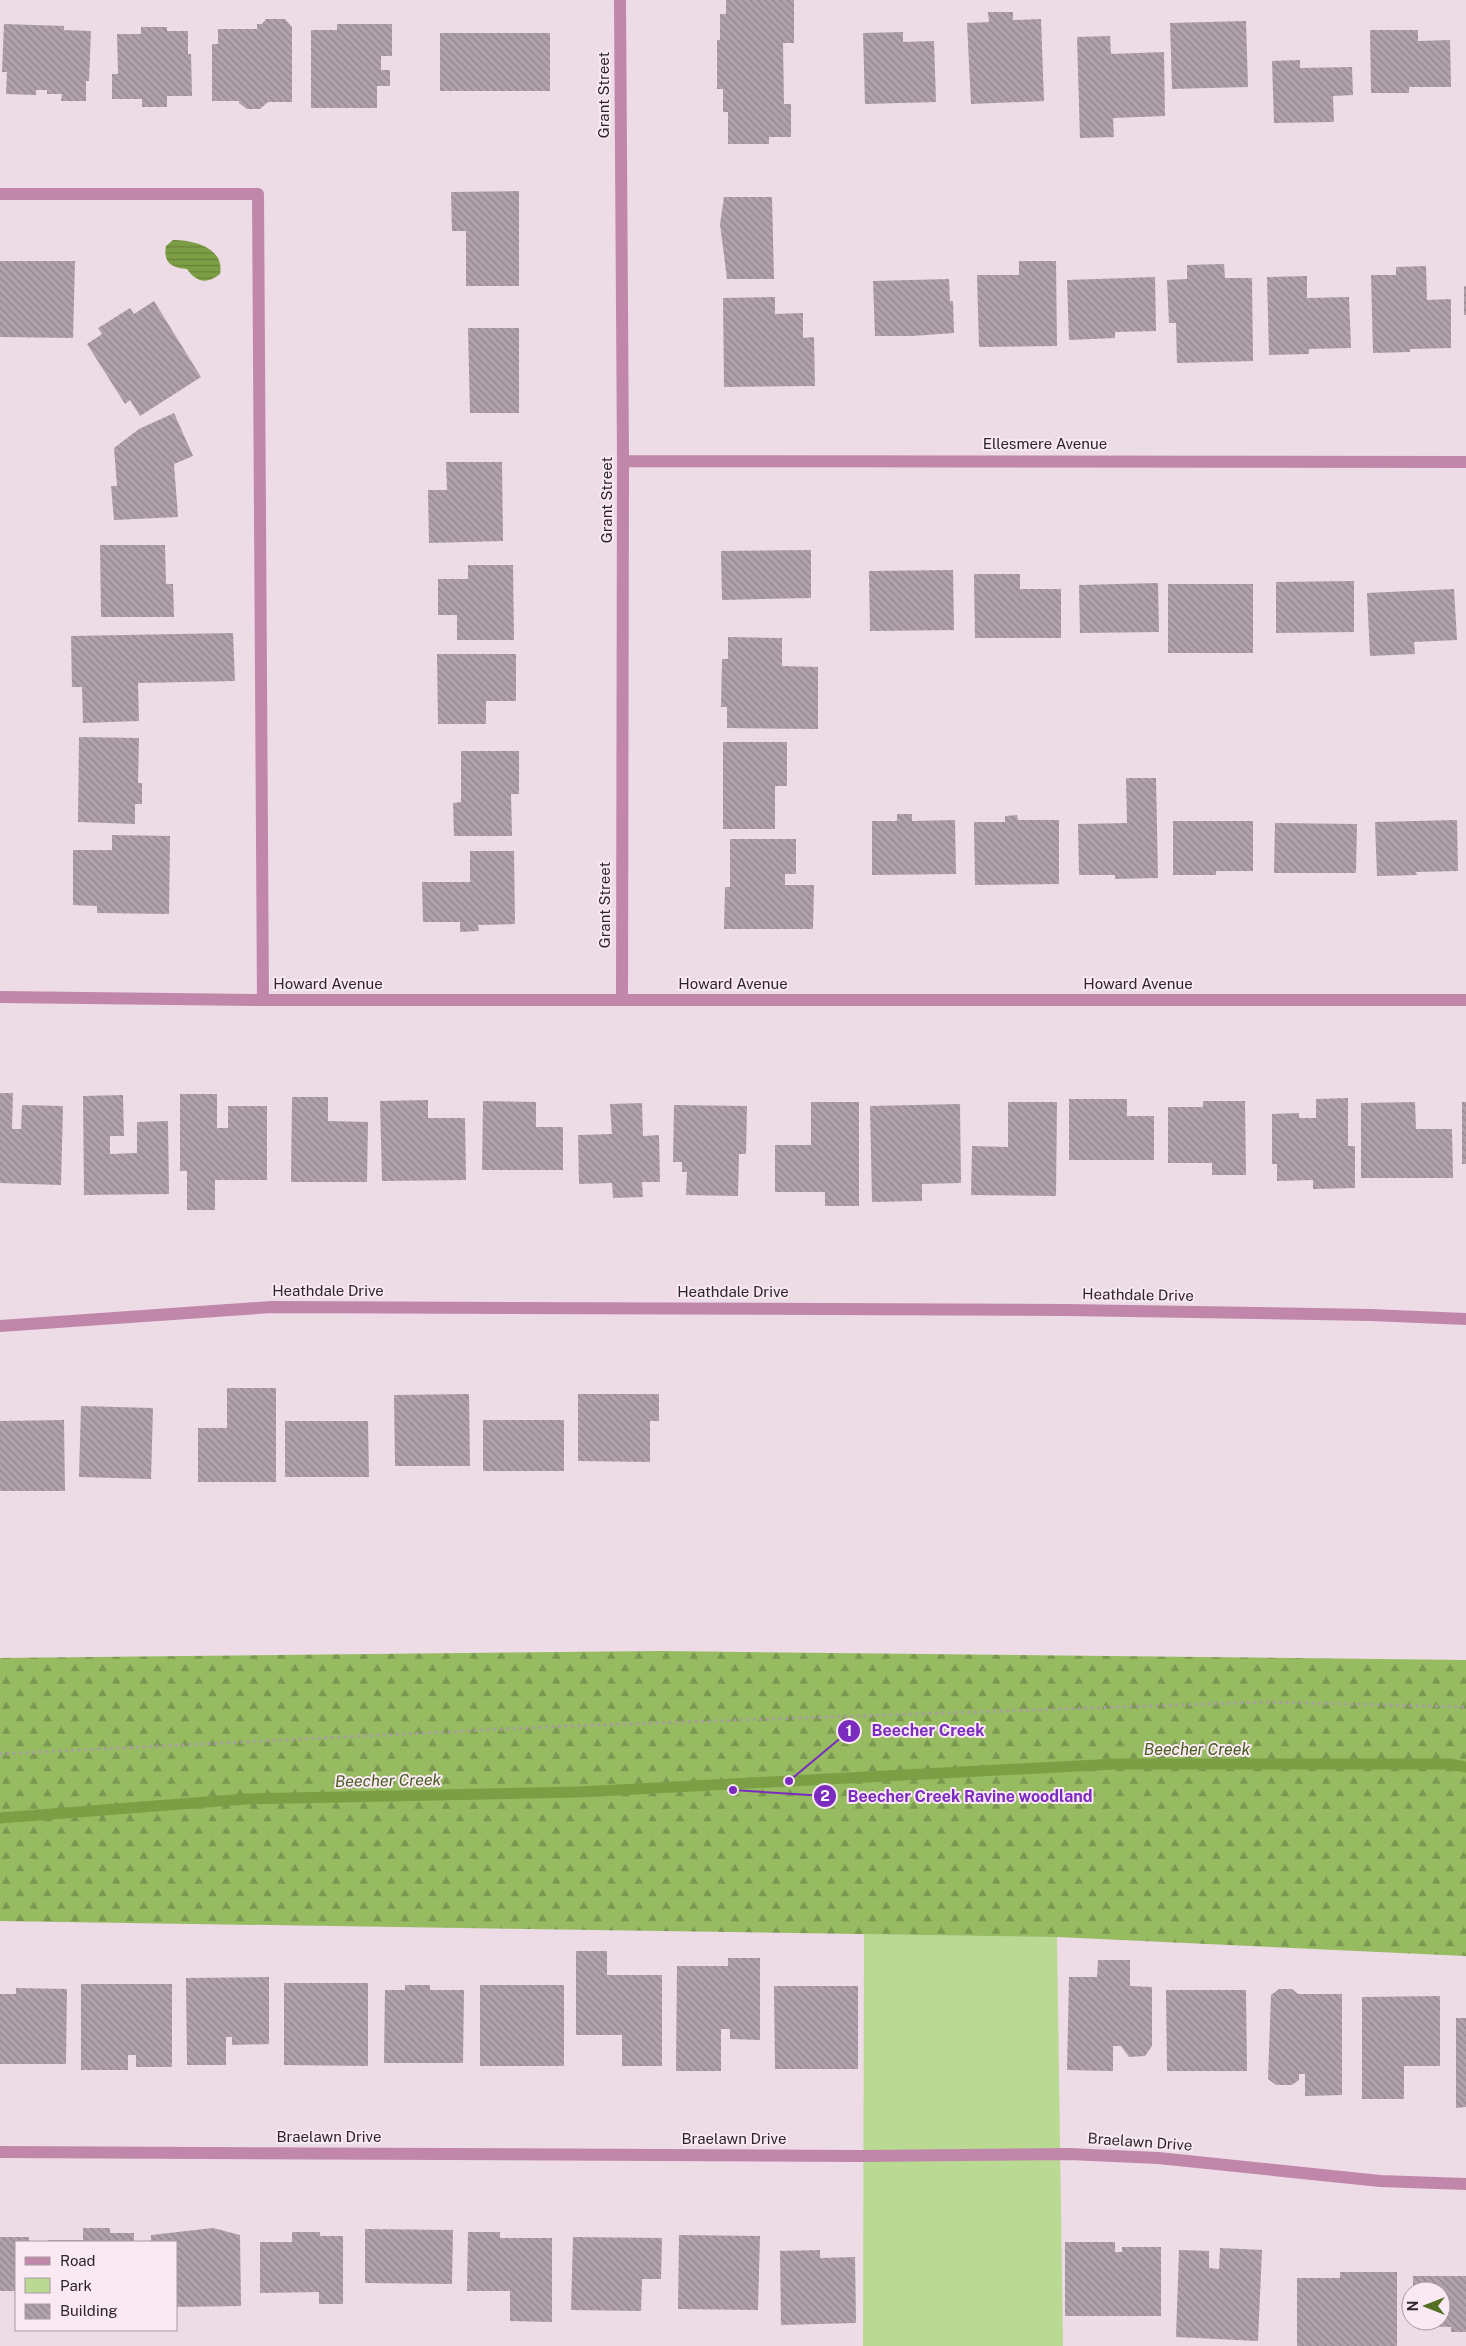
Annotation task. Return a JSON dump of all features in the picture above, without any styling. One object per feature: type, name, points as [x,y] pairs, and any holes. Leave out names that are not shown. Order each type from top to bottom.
[{"type":"street","name":"Grant Street","points":[[620,0],[624,461],[622,1000]]},
{"type":"street","points":[[0,194],[258,194],[263,1000]]},
{"type":"street","name":"Ellesmere Avenue","points":[[624,461],[1466,462]]},
{"type":"street","name":"Howard Avenue","points":[[0,997],[263,1000],[1466,1000]]},
{"type":"street","name":"Heathdale Drive","points":[[0,1326],[272,1307],[1067,1310],[1361,1315],[1466,1319]]},
{"type":"street","name":"Braelawn Drive","points":[[0,2152],[860,2156],[1069,2154],[1158,2158],[1380,2181],[1466,2184]]},
{"type":"path","points":[[0,1754],[567,1726],[1265,1702],[1466,1707]]},
{"type":"green space","points":[[661,1651],[1466,1660],[1466,1956],[1057,1937],[0,1921],[0,1658]]},
{"type":"green space","points":[[864,1934],[1057,1937],[1063,2346],[863,2346]]},
{"type":"shaded area","points":[[173,240],[198,244],[213,252],[218,258],[220,274],[206,281],[198,279],[187,269],[173,266],[167,260],[165,252],[166,246]]},
{"type":"building","points":[[726,0],[794,0],[794,43],[783,43],[784,104],[791,104],[791,137],[769,137],[769,144],[728,144],[728,112],[723,112],[723,89],[717,89],[717,40],[720,40],[720,14],[726,14]]},
{"type":"building","points":[[988,12],[1013,12],[1013,20],[1041,19],[1044,101],[971,104],[967,23],[989,22]]},
{"type":"building","points":[[266,19],[285,19],[292,27],[292,102],[268,102],[260,109],[247,109],[239,101],[212,101],[212,44],[218,44],[218,29],[257,29],[257,24],[262,24]]},
{"type":"building","points":[[1246,21],[1248,87],[1172,89],[1170,23]]},
{"type":"building","points":[[4,24],[64,26],[64,30],[91,31],[89,81],[86,81],[86,101],[61,101],[62,94],[47,94],[47,90],[36,90],[36,95],[6,94],[7,72],[2,72]]},
{"type":"building","points":[[337,24],[392,24],[392,56],[381,56],[381,70],[390,70],[390,86],[377,86],[377,108],[311,108],[311,30],[337,30]]},
{"type":"building","points":[[141,27],[167,27],[167,31],[188,31],[188,54],[191,54],[192,96],[167,96],[167,107],[142,107],[142,99],[112,99],[112,74],[118,74],[117,34],[141,34]]},
{"type":"building","points":[[1370,30],[1418,30],[1418,41],[1450,40],[1451,87],[1409,87],[1409,93],[1371,93]]},
{"type":"building","points":[[903,32],[903,42],[934,41],[936,102],[865,104],[863,33]]},
{"type":"building","points":[[440,33],[550,33],[550,91],[440,91]]},
{"type":"building","points":[[1110,36],[1111,54],[1164,52],[1165,116],[1113,118],[1114,137],[1080,138],[1077,37]]},
{"type":"building","points":[[1300,60],[1300,68],[1352,67],[1353,95],[1333,96],[1334,122],[1274,123],[1272,61]]},
{"type":"building","points":[[519,191],[519,286],[466,286],[466,231],[452,231],[451,192]]},
{"type":"building","points":[[724,197],[772,197],[774,279],[727,279],[720,224]]},
{"type":"building","points":[[0,261],[75,261],[73,338],[0,337]]},
{"type":"building","points":[[1019,261],[1056,261],[1057,346],[979,347],[977,275],[1019,275]]},
{"type":"building","points":[[1224,264],[1225,278],[1252,278],[1253,361],[1177,363],[1176,323],[1169,323],[1167,280],[1187,279],[1187,265]]},
{"type":"building","points":[[1426,266],[1427,300],[1451,299],[1451,348],[1410,349],[1410,352],[1373,353],[1371,275],[1396,275],[1396,267]]},
{"type":"building","points":[[1307,276],[1307,298],[1349,297],[1351,348],[1309,349],[1309,354],[1269,355],[1267,277]]},
{"type":"building","points":[[1155,277],[1156,331],[1115,332],[1115,338],[1069,340],[1067,280]]},
{"type":"building","points":[[949,279],[950,301],[953,301],[954,333],[875,336],[873,281]]},
{"type":"building","points":[[1466,286],[1466,315],[1464,315],[1464,287]]},
{"type":"building","points":[[775,297],[775,314],[803,313],[803,338],[814,337],[815,386],[724,387],[723,298]]},
{"type":"building","points":[[154,301],[201,377],[140,416],[130,400],[125,404],[87,344],[102,334],[98,328],[130,308],[134,314]]},
{"type":"building","points":[[468,328],[519,328],[519,413],[470,413]]},
{"type":"building","points":[[174,413],[193,456],[174,464],[178,517],[114,520],[111,486],[117,486],[114,448],[139,429]]},
{"type":"building","points":[[446,462],[502,462],[503,541],[429,543],[428,490],[447,490]]},
{"type":"building","points":[[100,545],[165,545],[166,584],[173,584],[174,617],[101,617]]},
{"type":"building","points":[[811,550],[811,598],[722,600],[721,551]]},
{"type":"building","points":[[468,565],[513,565],[514,640],[457,640],[457,615],[438,615],[438,579],[468,579]]},
{"type":"building","points":[[953,570],[954,630],[870,631],[869,571]]},
{"type":"building","points":[[974,574],[1020,574],[1020,589],[1061,589],[1061,638],[975,638]]},
{"type":"building","points":[[1354,581],[1354,632],[1276,633],[1276,582]]},
{"type":"building","points":[[1158,583],[1159,632],[1080,633],[1079,585]]},
{"type":"building","points":[[1168,584],[1253,584],[1253,653],[1168,653]]},
{"type":"building","points":[[1454,589],[1457,640],[1414,642],[1415,654],[1370,656],[1367,593]]},
{"type":"building","points":[[233,633],[235,681],[138,683],[139,721],[83,723],[82,687],[72,687],[71,636]]},
{"type":"building","points":[[728,637],[782,638],[782,666],[818,667],[818,729],[727,728],[727,707],[721,707],[722,659],[728,659]]},
{"type":"building","points":[[437,654],[516,654],[516,701],[486,701],[486,724],[438,724]]},
{"type":"building","points":[[79,737],[139,738],[138,783],[142,783],[142,804],[135,804],[135,824],[78,822]]},
{"type":"building","points":[[723,742],[787,742],[787,786],[775,786],[775,829],[723,829]]},
{"type":"building","points":[[461,751],[519,751],[519,794],[511,794],[512,836],[454,836],[453,803],[461,802]]},
{"type":"building","points":[[1126,778],[1156,778],[1158,878],[1115,879],[1115,875],[1079,875],[1078,824],[1127,823]]},
{"type":"building","points":[[897,814],[912,814],[912,821],[955,820],[956,874],[872,875],[872,821],[897,821]]},
{"type":"building","points":[[1017,815],[1018,820],[1059,820],[1059,884],[975,885],[974,822],[1005,822],[1005,816]]},
{"type":"building","points":[[1457,820],[1458,871],[1416,872],[1417,875],[1377,876],[1375,822]]},
{"type":"building","points":[[1173,821],[1253,821],[1253,871],[1216,871],[1216,875],[1173,875]]},
{"type":"building","points":[[1275,823],[1357,824],[1356,873],[1274,873]]},
{"type":"building","points":[[112,835],[170,836],[169,914],[97,913],[97,906],[73,905],[73,850],[112,850]]},
{"type":"building","points":[[730,839],[796,839],[796,874],[785,874],[785,885],[814,885],[813,929],[724,929],[725,887],[730,887]]},
{"type":"building","points":[[470,851],[514,851],[515,924],[478,925],[479,931],[460,932],[460,922],[423,922],[422,882],[470,882]]},
{"type":"building","points":[[0,1093],[13,1093],[12,1129],[21,1129],[22,1105],[63,1106],[61,1185],[0,1183]]},
{"type":"building","points":[[180,1094],[217,1094],[217,1128],[228,1128],[228,1106],[267,1106],[267,1180],[215,1180],[215,1210],[187,1210],[187,1171],[180,1171]]},
{"type":"building","points":[[123,1095],[124,1136],[110,1136],[110,1154],[137,1153],[137,1122],[168,1121],[169,1194],[84,1195],[83,1096]]},
{"type":"building","points":[[292,1097],[328,1097],[328,1121],[368,1122],[367,1182],[291,1182]]},
{"type":"building","points":[[1348,1098],[1348,1146],[1355,1146],[1355,1188],[1313,1189],[1313,1180],[1277,1181],[1277,1164],[1272,1164],[1272,1114],[1299,1113],[1299,1118],[1316,1118],[1316,1099]]},
{"type":"building","points":[[1069,1099],[1127,1099],[1127,1116],[1154,1116],[1154,1160],[1069,1160]]},
{"type":"building","points":[[428,1100],[428,1118],[465,1118],[466,1180],[382,1181],[380,1101]]},
{"type":"building","points":[[483,1101],[536,1102],[536,1127],[563,1127],[563,1170],[482,1170]]},
{"type":"building","points":[[1203,1101],[1245,1101],[1246,1175],[1212,1175],[1212,1163],[1168,1163],[1168,1107],[1203,1107]]},
{"type":"building","points":[[811,1102],[859,1102],[859,1206],[825,1206],[825,1192],[775,1192],[775,1145],[811,1145]]},
{"type":"building","points":[[1008,1102],[1057,1102],[1056,1196],[971,1195],[972,1146],[1008,1147]]},
{"type":"building","points":[[1415,1102],[1416,1129],[1452,1129],[1453,1178],[1361,1178],[1361,1103]]},
{"type":"building","points":[[1462,1102],[1466,1102],[1466,1164],[1462,1164]]},
{"type":"building","points":[[642,1103],[643,1136],[659,1135],[660,1182],[642,1182],[643,1197],[613,1198],[612,1183],[579,1184],[578,1135],[612,1134],[610,1104]]},
{"type":"building","points":[[960,1104],[961,1183],[922,1184],[922,1201],[872,1202],[870,1106]]},
{"type":"building","points":[[674,1105],[747,1106],[746,1154],[739,1154],[738,1196],[686,1195],[687,1172],[682,1172],[682,1162],[673,1162]]},
{"type":"building","points":[[227,1388],[276,1388],[276,1482],[198,1482],[198,1428],[227,1428]]},
{"type":"building","points":[[469,1394],[470,1466],[395,1466],[394,1395]]},
{"type":"building","points":[[578,1394],[659,1394],[659,1421],[650,1421],[650,1462],[578,1461]]},
{"type":"building","points":[[81,1406],[153,1408],[151,1479],[79,1477]]},
{"type":"building","points":[[64,1420],[65,1491],[0,1491],[0,1421]]},
{"type":"building","points":[[483,1420],[564,1420],[564,1471],[483,1471]]},
{"type":"building","points":[[285,1421],[368,1421],[369,1477],[285,1477]]},
{"type":"building","points":[[576,1951],[607,1951],[607,1975],[662,1975],[662,2066],[622,2066],[622,2035],[576,2035]]},
{"type":"building","points":[[728,1958],[760,1958],[760,2040],[730,2039],[730,2029],[721,2029],[721,2071],[676,2071],[677,1966],[728,1966]]},
{"type":"building","points":[[1098,1960],[1130,1960],[1130,1986],[1152,1987],[1152,2046],[1145,2056],[1129,2057],[1121,2046],[1113,2046],[1113,2071],[1067,2070],[1069,1977],[1097,1977]]},
{"type":"building","points":[[269,1977],[269,2044],[232,2045],[232,2037],[226,2037],[226,2065],[187,2065],[186,1978]]},
{"type":"building","points":[[284,1983],[368,1983],[368,2066],[284,2065]]},
{"type":"building","points":[[81,1984],[172,1984],[172,2067],[136,2067],[136,2055],[128,2055],[128,2070],[81,2070]]},
{"type":"building","points":[[405,1985],[430,1985],[430,1990],[464,1990],[463,2063],[384,2063],[385,1990],[405,1990]]},
{"type":"building","points":[[480,1985],[564,1985],[564,2066],[480,2066]]},
{"type":"building","points":[[774,1986],[858,1986],[858,2069],[775,2069]]},
{"type":"building","points":[[16,1988],[67,1989],[66,2064],[0,2064],[0,1994],[16,1994]]},
{"type":"building","points":[[1279,1989],[1292,1989],[1298,1994],[1342,1994],[1342,2095],[1305,2096],[1305,2074],[1299,2074],[1299,2080],[1292,2085],[1276,2085],[1268,2079],[1271,1995]]},
{"type":"building","points":[[1166,1990],[1246,1990],[1247,2071],[1167,2071]]},
{"type":"building","points":[[1440,1996],[1440,2066],[1404,2066],[1404,2099],[1362,2099],[1362,1997]]},
{"type":"building","points":[[1456,2018],[1466,2018],[1466,2107],[1456,2108]]},
{"type":"building","points":[[83,2228],[110,2228],[110,2233],[134,2233],[134,2241],[48,2241],[83,2240]]},
{"type":"building","points":[[213,2228],[240,2235],[241,2306],[178,2307],[178,2241],[151,2241],[151,2235]]},
{"type":"building","points":[[365,2229],[453,2230],[452,2284],[365,2283]]},
{"type":"building","points":[[292,2232],[320,2232],[320,2236],[343,2236],[343,2304],[319,2304],[319,2292],[260,2293],[260,2242],[292,2242]]},
{"type":"building","points":[[468,2232],[500,2232],[500,2238],[552,2238],[552,2322],[510,2321],[510,2291],[467,2291]]},
{"type":"building","points":[[679,2235],[760,2236],[758,2310],[678,2309]]},
{"type":"building","points":[[0,2237],[29,2237],[29,2241],[15,2241],[15,2291],[0,2291]]},
{"type":"building","points":[[573,2237],[662,2238],[661,2279],[642,2279],[641,2311],[571,2310]]},
{"type":"building","points":[[1065,2242],[1115,2242],[1115,2252],[1122,2252],[1122,2247],[1161,2247],[1161,2316],[1065,2316]]},
{"type":"building","points":[[1220,2248],[1262,2250],[1258,2341],[1176,2337],[1179,2250],[1209,2251],[1209,2268],[1219,2269]]},
{"type":"building","points":[[820,2250],[820,2258],[855,2257],[856,2323],[781,2325],[780,2251]]},
{"type":"building","points":[[1340,2272],[1397,2272],[1397,2346],[1297,2346],[1297,2278],[1340,2278]]},
{"type":"building","points":[[1413,2276],[1466,2276],[1466,2332],[1451,2332],[1451,2281],[1413,2281]]},
{"type":"waterway","name":"Beecher Creek","points":[[0,1818],[246,1799],[579,1792],[1116,1764],[1449,1764],[1466,1767]]},
{"type":"place","name":"Beecher Creek","points":[[789,1781]]},
{"type":"place","name":"Beecher Creek Ravine woodland","points":[[733,1790]]}]
